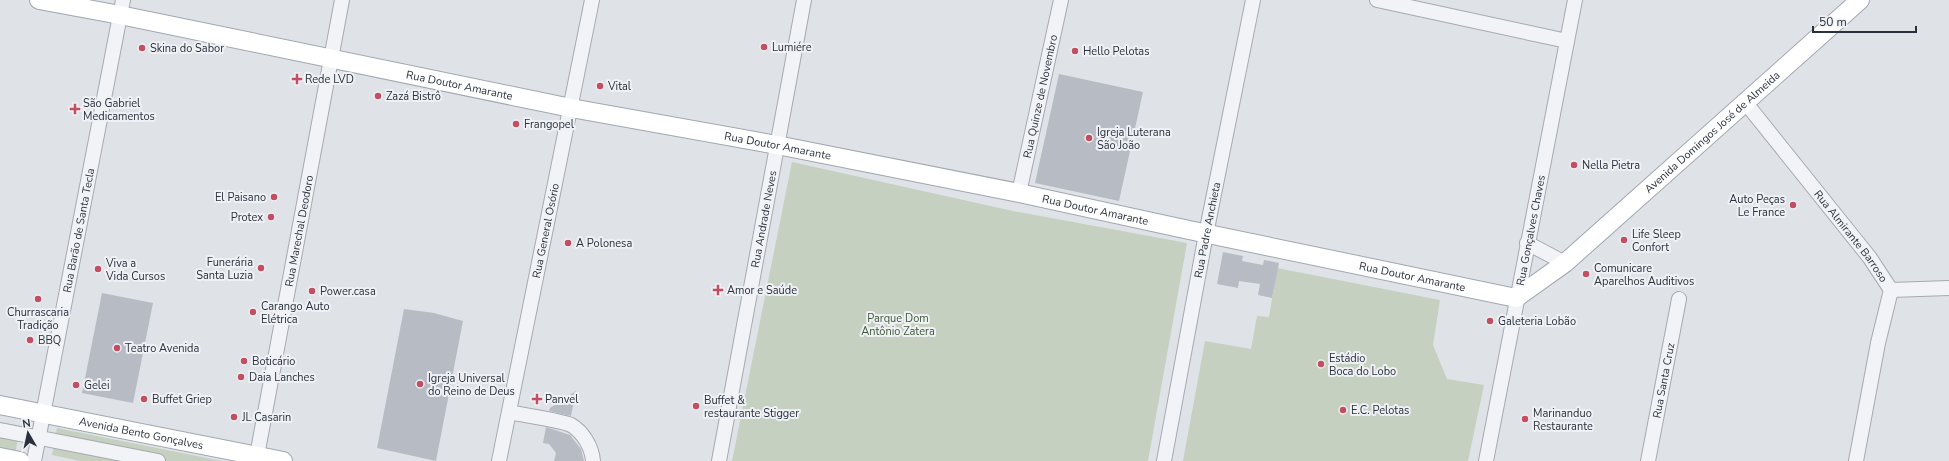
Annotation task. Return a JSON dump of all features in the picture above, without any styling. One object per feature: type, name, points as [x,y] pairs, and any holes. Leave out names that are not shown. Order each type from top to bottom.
[{"type":"main road","name":"Rua Doutor Amarante","points":[[39,0],[122,7],[332,59],[571,108],[777,145],[1019,192],[1206,234],[1516,298]]},
{"type":"main road","name":"Avenida Domingos José de Almeida","points":[[1516,298],[1564,263],[1860,0]]},
{"type":"main road","name":"Avenida Bento Gonçalves","points":[[0,405],[256,458],[282,461]]},
{"type":"main road","points":[[0,457],[20,461]]},
{"type":"street","name":"Rua Marechal Deodoro","points":[[256,458],[342,0]]},
{"type":"street","name":"Rua General Osório","points":[[499,461],[592,0]]},
{"type":"street","name":"Rua Andrade Neves","points":[[718,461],[804,0]]},
{"type":"street","name":"Rua Quinze de Novembro","points":[[1019,192],[1061,0]]},
{"type":"street","name":"Rua Padre Anchieta","points":[[1164,461],[1206,234],[1253,0]]},
{"type":"street","points":[[1377,0],[1567,41]]},
{"type":"street","name":"Rua Gonçalves Chaves","points":[[1486,461],[1516,298],[1575,0]]},
{"type":"street","name":"Rua Barão de Santa Tecla","points":[[34,461],[122,7]]},
{"type":"street","name":"Rua Almirante Barroso","points":[[1745,102],[1870,258],[1891,290],[1878,343],[1856,461]]},
{"type":"street","points":[[1527,243],[1564,263]]},
{"type":"street","points":[[1891,290],[1949,288]]},
{"type":"street","name":"Rua Santa Cruz","points":[[1648,461],[1680,299]]},
{"type":"street","points":[[509,412],[570,425],[585,437],[590,448],[593,461]]},
{"type":"street","points":[[0,430],[158,461]]},
{"type":"green space","name":"Parque Dom Antônio Zatera","points":[[792,162],[1013,211],[1187,243],[1148,461],[732,461]]},
{"type":"green space","name":"Estádio Boca do Lobo","points":[[1277,268],[1440,300],[1433,345],[1447,379],[1484,385],[1468,461],[1183,461],[1205,341],[1251,349],[1257,316],[1269,317]]},
{"type":"green space","points":[[0,422],[21,426],[14,458],[0,455]]},
{"type":"green space","points":[[57,428],[222,461],[80,461],[52,455]]},
{"type":"building","name":"Igreja Luterana São João","points":[[1059,74],[1143,92],[1119,201],[1035,183]]},
{"type":"building","points":[[1223,252],[1243,256],[1242,261],[1263,265],[1264,260],[1279,263],[1272,298],[1258,295],[1260,284],[1239,281],[1238,288],[1217,284]]},
{"type":"building","name":"Teatro Avenida","points":[[102,293],[153,303],[133,403],[82,393]]},
{"type":"building","name":"Igreja Universal do Reino de Deus","points":[[404,309],[434,313],[463,321],[436,461],[377,448]]},
{"type":"building","points":[[576,391],[571,416],[549,411],[550,408]]},
{"type":"building","points":[[546,427],[570,435],[581,449],[584,461],[554,461],[556,453],[549,444],[543,443]]},
{"type":"place","name":"Lumiére","points":[[764,47]]},
{"type":"place","name":"Skina do Sabor","points":[[142,48]]},
{"type":"place","name":"Hello Pelotas","points":[[1075,51]]},
{"type":"place","name":"Rede LVD","points":[[297,79]]},
{"type":"place","name":"Vital","points":[[600,86]]},
{"type":"place","name":"Zazá Bistrô","points":[[378,96]]},
{"type":"place","name":"São Gabriel Medicamentos","points":[[75,109]]},
{"type":"place","name":"Frangopel","points":[[516,124]]},
{"type":"place","name":"Igreja Luterana São João","points":[[1089,138]]},
{"type":"place","name":"Nella Pietra","points":[[1574,165]]},
{"type":"place","name":"El Paisano","points":[[274,197]]},
{"type":"place","name":"Auto Peças Le France","points":[[1793,205]]},
{"type":"place","name":"Protex","points":[[271,217]]},
{"type":"place","name":"Life Sleep Confort","points":[[1624,240]]},
{"type":"place","name":"A Polonesa","points":[[568,243]]},
{"type":"place","name":"Funerária Santa Luzia","points":[[261,268]]},
{"type":"place","name":"Viva a Vida Cursos","points":[[98,269]]},
{"type":"place","name":"Comunicare Aparelhos Auditivos","points":[[1586,274]]},
{"type":"place","name":"Amor e Saúde","points":[[718,290]]},
{"type":"place","name":"Power.casa","points":[[312,291]]},
{"type":"place","name":"Churrascaria Tradição","points":[[38,299]]},
{"type":"place","name":"Carango Auto Elétrica","points":[[253,312]]},
{"type":"place","name":"Galeteria Lobão","points":[[1490,321]]},
{"type":"place","name":"BBQ","points":[[30,340]]},
{"type":"place","name":"Teatro Avenida","points":[[117,348]]},
{"type":"place","name":"Boticário","points":[[244,361]]},
{"type":"place","name":"Estádio Boca do Lobo","points":[[1321,364]]},
{"type":"place","name":"Daia Lanches","points":[[241,377]]},
{"type":"place","name":"Igreja Universal do Reino de Deus","points":[[420,384]]},
{"type":"place","name":"Gelei","points":[[76,385]]},
{"type":"place","name":"Buffet Griep","points":[[144,399]]},
{"type":"place","name":"Panvel","points":[[537,399]]},
{"type":"place","name":"Buffet & restaurante Stigger","points":[[696,406]]},
{"type":"place","name":"E.C. Pelotas","points":[[1343,410]]},
{"type":"place","name":"JL Casarin","points":[[234,417]]},
{"type":"place","name":"Marinanduo Restaurante","points":[[1525,419]]}]
